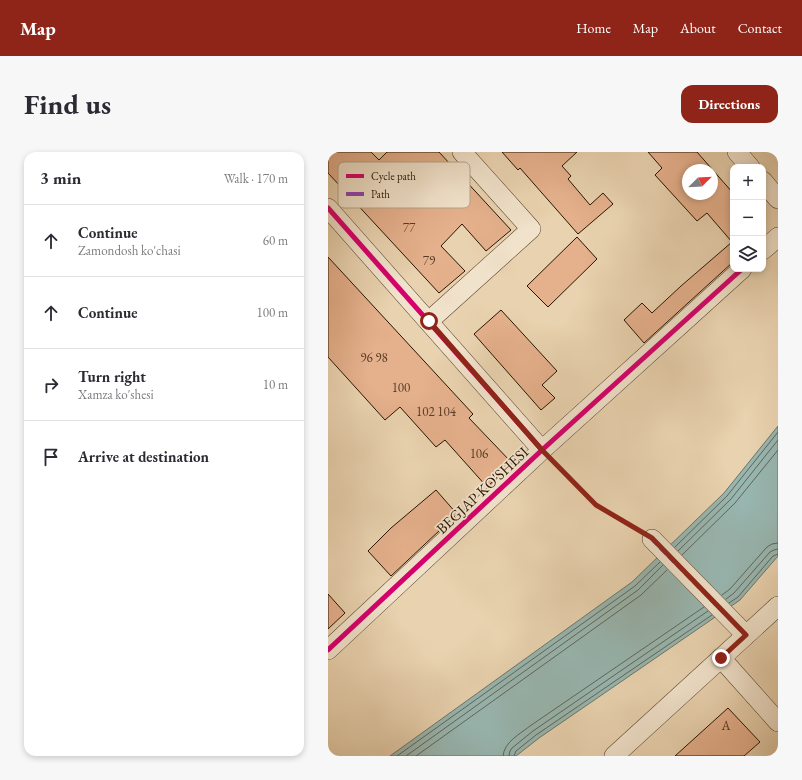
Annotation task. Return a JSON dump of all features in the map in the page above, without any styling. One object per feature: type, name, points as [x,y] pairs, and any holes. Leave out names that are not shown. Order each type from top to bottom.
[{"type":"street","points":[[429,321],[530,229],[462,152]]},
{"type":"street","points":[[737,152],[747,164]]},
{"type":"street","points":[[766,185],[778,199]]},
{"type":"street","points":[[328,208],[542,450]]},
{"type":"street","points":[[766,247],[778,237]]},
{"type":"street","name":"BEGJAP KO'SHESI","points":[[328,650],[542,450],[739,272]]},
{"type":"street","points":[[652,538],[746,635]]},
{"type":"street","points":[[614,756],[778,606]]},
{"type":"street","points":[[721,658],[778,722]]},
{"type":"path","points":[[542,450],[596,505],[652,538]]},
{"type":"water","points":[[778,426],[778,556],[740,600],[539,738],[516,756],[390,756],[632,582],[724,493]]},
{"type":"building","points":[[328,152],[371,152],[379,160],[387,152],[439,152],[448,162],[338,162],[338,184],[328,173]]},
{"type":"building","points":[[502,152],[577,152],[562,166],[571,176],[568,179],[590,205],[603,193],[613,204],[578,234],[520,168],[518,170]]},
{"type":"building","points":[[648,152],[697,152],[708,164],[682,164],[682,200],[718,200],[718,176],[730,190],[730,240],[707,213],[697,221],[655,175],[662,168]]},
{"type":"building","points":[[470,186],[511,230],[486,251],[462,224],[441,246],[465,271],[439,293],[360,208],[470,208]]},
{"type":"building","points":[[577,237],[597,259],[548,307],[527,286]]},
{"type":"building","points":[[730,244],[730,265],[644,343],[624,320],[642,303],[652,313]]},
{"type":"building","points":[[328,257],[473,414],[469,418],[512,463],[487,487],[445,440],[436,447],[400,407],[385,420],[328,357]]},
{"type":"building","points":[[501,310],[557,371],[542,385],[555,398],[541,410],[474,334]]},
{"type":"building","points":[[436,490],[457,514],[391,576],[368,551],[391,528]]},
{"type":"building","points":[[328,594],[345,613],[328,629]]},
{"type":"building","points":[[728,708],[760,742],[744,756],[675,756]]},
{"type":"marked path","points":[[652,539],[746,635]]},
{"type":"cycle path","points":[[328,208],[542,450]]},
{"type":"cycle path","points":[[328,650],[542,450],[739,272]]},
{"type":"route","points":[[429,321],[542,450],[596,505],[652,538],[746,635],[721,658]]}]
